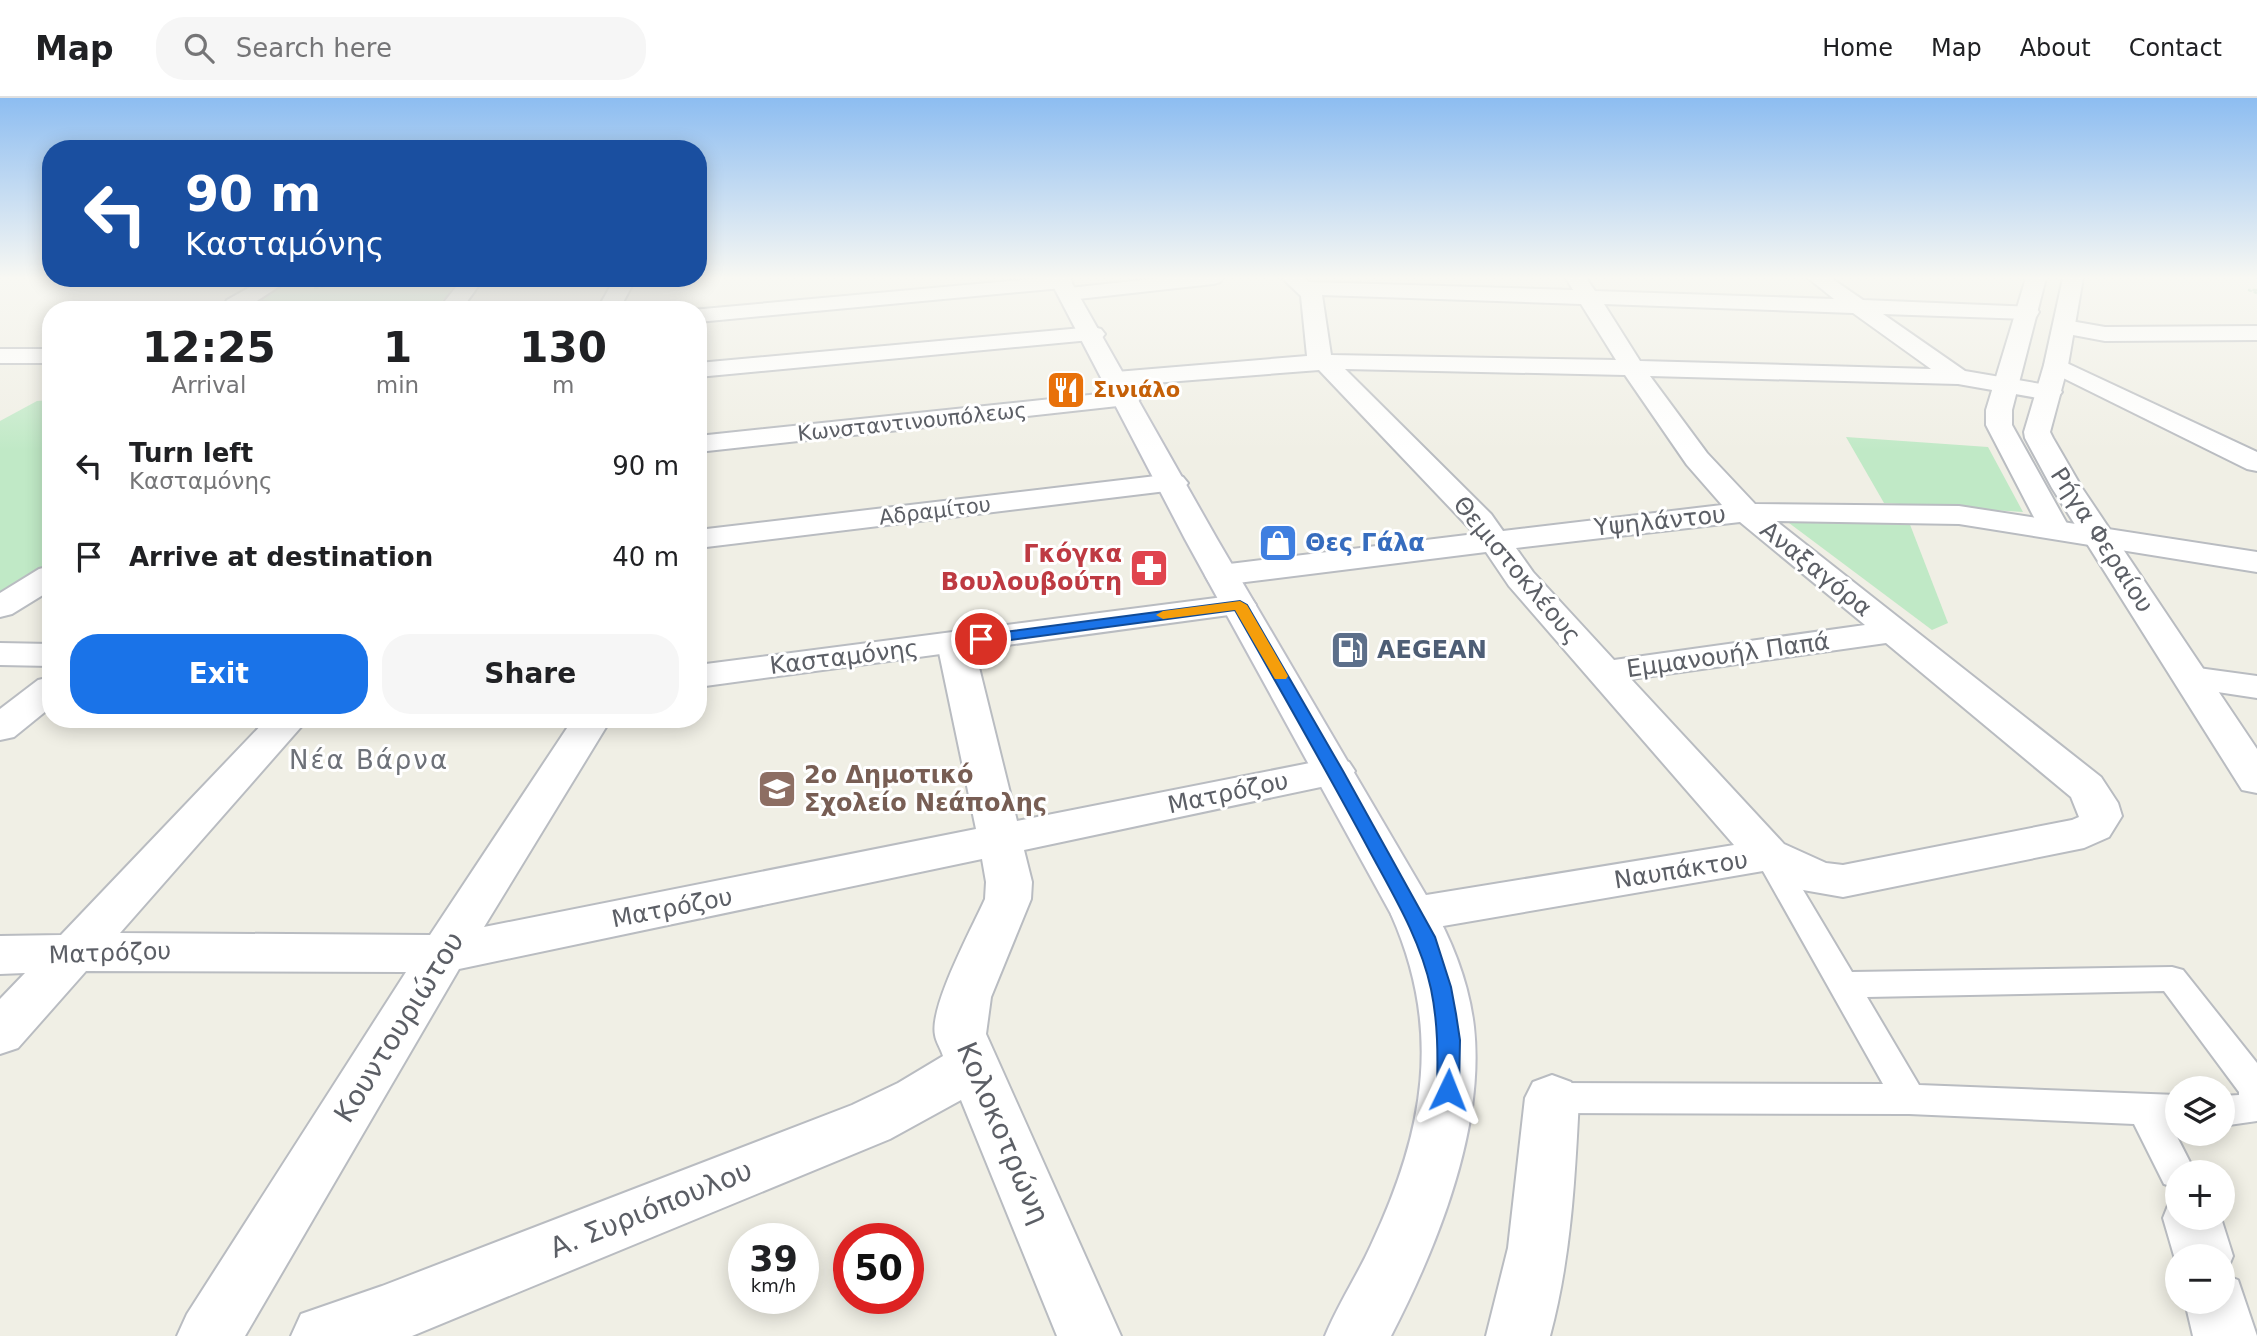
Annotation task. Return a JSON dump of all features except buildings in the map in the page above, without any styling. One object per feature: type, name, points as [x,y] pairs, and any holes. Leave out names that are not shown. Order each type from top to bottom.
[{"type":"street","points":[[707,369],[1074,336]]},
{"type":"street","points":[[1094,336],[1231,590],[1414,914],[1425,937],[1441,987],[1449,1040],[1448,1090],[1432,1160],[1402,1242],[1357,1336]]},
{"type":"street","name":"Θεμιστοκλέους","points":[[1316,336],[1318,353],[1324,362],[1480,520],[1521,579],[1768,855]]},
{"type":"street","name":"Αναξαγόρα","points":[[1612,336],[1702,468],[1746,512],[2086,787],[2098,803],[2101,816]]},
{"type":"street","points":[[1900,336],[1958,377]]},
{"type":"street","name":"Ρήγα Φεραίου","points":[[2021,336],[1999,410],[1999,425],[2055,529]]},
{"type":"street","name":"Ρήγα Φεραίου","points":[[2063,336],[2037,432],[2039,438],[2099,537],[2257,780]]},
{"type":"street","points":[[2233,336],[2257,347]]},
{"type":"street","points":[[0,356],[42,356]]},
{"type":"street","name":"Κωνσταντινουπόλεως","points":[[707,443],[1324,362],[1958,377],[2006,384],[2052,378],[2257,463]]},
{"type":"street","name":"Αδραμίτου","points":[[707,538],[1173,483]]},
{"type":"street","name":"Υψηλάντου","points":[[1231,590],[1496,540],[1746,512],[1950,514],[2257,562]]},
{"type":"street","points":[[0,607],[42,581]]},
{"type":"street","name":"Κασταμόνης","points":[[707,675],[955,643],[1231,590]]},
{"type":"street","name":"Εμμανουήλ Παπά","points":[[1604,672],[1894,632]]},
{"type":"street","name":"Κολοκοτρώνη","points":[[955,643],[1009,883],[1008,900],[966,997],[960,1034],[1089,1336]]},
{"type":"street","points":[[0,654],[42,661]]},
{"type":"street","points":[[0,728],[42,669]]},
{"type":"street","points":[[2191,678],[2257,687]]},
{"type":"street","points":[[0,1033],[281,728]]},
{"type":"street","name":"Κουντουριώτου","points":[[209,1336],[443,954],[586,728]]},
{"type":"street","name":"Ματρόζου","points":[[0,955],[146,951],[443,954],[1335,771]]},
{"type":"street","name":"Ναυπάκτου","points":[[1414,914],[1768,855],[1819,879],[1843,881],[2084,833],[2094,827],[2101,816]]},
{"type":"street","name":"Α. Συριόπουλου","points":[[323,1336],[382,1317],[871,1122],[917,1099],[972,1065]]},
{"type":"street","points":[[1528,1331],[1546,1182],[1552,1098]]},
{"type":"street","points":[[2219,1314],[2224,1336]]},
{"type":"lane","points":[[1768,855],[1909,1098]]},
{"type":"lane","points":[[1843,985],[2172,979],[2250,1079],[2256,1092],[2257,1103],[2249,1110],[2235,1111]]},
{"type":"lane","points":[[1552,1098],[1909,1098],[2160,1109],[2174,1160]]},
{"type":"green space","points":[[42,401],[42,568],[0,594],[0,421]]},
{"type":"green space","points":[[1846,437],[1988,447],[2023,512],[1884,503]]},
{"type":"green space","points":[[1785,520],[1909,522],[1948,623],[1932,630]]},
{"type":"slow traffic","points":[[1163,615],[1240,605],[1281,676]]},
{"type":"place","name":"Σινιάλο","points":[[1066,390]]},
{"type":"place","name":"Θες Γάλα","points":[[1278,543]]},
{"type":"place","name":"Γκόγκα Βουλουβούτη","points":[[1149,568]]},
{"type":"place","name":"AEGEAN","points":[[1350,650]]},
{"type":"place","name":"2ο Δημοτικό Σχολείο Νεάπολης","points":[[777,789]]},
{"type":"district","name":"Νέα Βάρνα","points":[[369,760]]},
{"type":"route","points":[[981,639],[1240,605],[1335,771],[1425,937],[1441,987],[1446,1014],[1449,1040],[1448,1090]]}]
